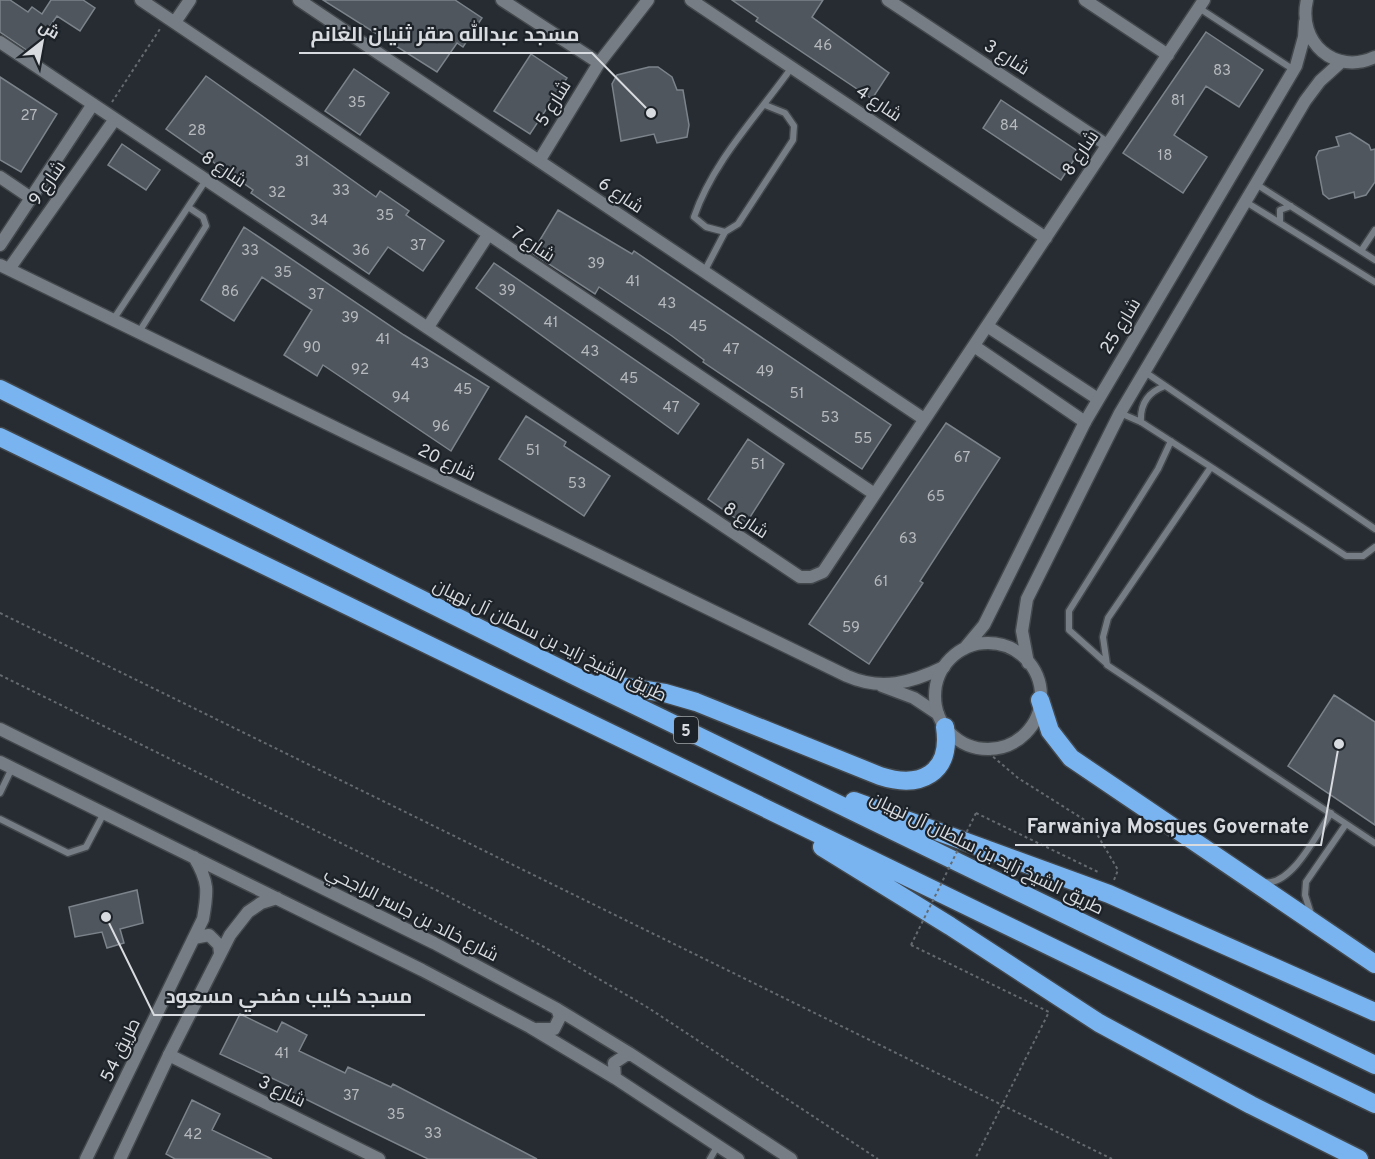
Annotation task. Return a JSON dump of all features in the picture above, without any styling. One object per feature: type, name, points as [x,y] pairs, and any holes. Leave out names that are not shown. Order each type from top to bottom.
[{"type":"highway","name":"طريق الشيخ زايد بن سلطان آل نهيان","points":[[0,389],[587,682],[1375,1065]]},
{"type":"highway","name":"5","points":[[0,440],[32,453],[1375,1104]]},
{"type":"highway","points":[[587,682],[644,688],[681,697],[880,776],[902,782],[920,780],[937,766],[945,749],[941,721]]},
{"type":"highway","points":[[1040,700],[1050,731],[1071,758],[1375,964]]},
{"type":"highway","points":[[773,773],[948,834],[1109,894],[1375,1012]]},
{"type":"highway","points":[[757,806],[878,884],[950,926],[1099,1023],[1251,1105],[1359,1159]]},
{"type":"street","name":"شارع 7","points":[[141,0],[159,5],[171,20],[873,493]]},
{"type":"street","points":[[171,20],[190,0]]},
{"type":"street","name":"شارع 6","points":[[299,0],[924,419]]},
{"type":"street","points":[[502,0],[599,63]]},
{"type":"street","name":"شارع 5","points":[[539,161],[599,63],[648,0]]},
{"type":"street","name":"شارع 4","points":[[691,0],[1046,238]]},
{"type":"street","name":"شارع 3","points":[[888,0],[1107,145]]},
{"type":"street","points":[[1085,0],[1168,55]]},
{"type":"street","name":"شارع 8","points":[[0,42],[800,577],[811,578],[823,572],[873,493],[1202,4]]},
{"type":"street","points":[[1303,8],[1313,43],[1321,52],[1341,62],[1373,60]]},
{"type":"street","name":"شارع 25","points":[[964,649],[984,625],[1084,422],[1294,70],[1301,51],[1303,8]]},
{"type":"street","points":[[1028,663],[1017,653],[1000,645],[982,644],[964,649],[944,667],[935,693],[941,721],[958,740],[984,749],[1011,744],[1026,733],[1036,718],[1040,700],[1038,682],[1028,663],[1022,631],[1027,598],[1120,413],[1144,372],[1312,90],[1341,62]]},
{"type":"street","name":"شارع 9","points":[[0,244],[93,104]]},
{"type":"street","name":"شارع 9","points":[[4,267],[110,115]]},
{"type":"street","name":"شارع 9","points":[[0,177],[31,198]]},
{"type":"street","points":[[428,327],[488,235]]},
{"type":"street","name":"شارع 20","points":[[4,267],[859,682],[881,686],[914,698],[941,721]]},
{"type":"street","points":[[987,326],[1098,399]]},
{"type":"street","points":[[974,346],[1084,422]]},
{"type":"street","name":"شارع 20","points":[[881,686],[911,681],[944,667]]},
{"type":"street","name":"شارع خالد بن جاسر الراجحي","points":[[0,729],[434,943],[557,1009],[629,1053],[791,1159]]},
{"type":"street","points":[[0,762],[422,970],[530,1027],[615,1078],[738,1159]]},
{"type":"street","name":"طريق 54","points":[[86,1159],[203,919],[208,890],[205,875],[193,856]]},
{"type":"street","points":[[120,1159],[169,1054],[230,935],[248,912],[261,903],[277,898]]},
{"type":"street","points":[[194,938],[209,935],[219,945],[220,953]]},
{"type":"street","points":[[530,1027],[554,1029],[560,1017],[557,1009]]},
{"type":"street","points":[[615,1078],[615,1063],[629,1053]]},
{"type":"street","name":"شارع 3","points":[[169,1054],[379,1159]]},
{"type":"lane","points":[[1202,4],[1294,70]]},
{"type":"lane","points":[[725,232],[706,228],[694,217],[700,199],[744,129],[765,105],[792,66]]},
{"type":"lane","points":[[704,273],[725,232],[738,224],[794,140],[795,126],[785,113],[765,105]]},
{"type":"lane","points":[[113,320],[206,179]]},
{"type":"lane","points":[[1256,184],[1375,260]]},
{"type":"lane","points":[[1245,201],[1375,282]]},
{"type":"lane","points":[[1280,222],[1280,210],[1292,206]]},
{"type":"lane","points":[[139,332],[206,226],[204,217],[188,207]]},
{"type":"lane","points":[[1361,251],[1375,230]]},
{"type":"lane","points":[[1144,372],[1375,529]]},
{"type":"lane","points":[[1141,422],[1142,408],[1148,396],[1165,386]]},
{"type":"lane","points":[[1120,413],[1141,422],[1346,556],[1363,556],[1375,547]]},
{"type":"lane","points":[[1171,441],[1158,469],[1069,610],[1069,630],[1107,664],[1375,843]]},
{"type":"lane","points":[[1107,664],[1102,637],[1108,618],[1211,467]]},
{"type":"lane","points":[[0,793],[12,768]]},
{"type":"lane","points":[[0,819],[68,853],[86,847],[105,813]]},
{"type":"lane","points":[[1248,879],[1269,883],[1288,875],[1331,813]]},
{"type":"lane","points":[[1314,923],[1305,895],[1306,882],[1346,824]]},
{"type":"lane","points":[[710,1159],[718,1145]]},
{"type":"path","points":[[110,115],[171,20]]},
{"type":"path","points":[[0,613],[1112,1159]]},
{"type":"path","points":[[0,675],[438,891],[544,947],[647,1007],[878,1159]]},
{"type":"path","points":[[984,749],[1018,778],[1091,824],[1118,870],[1114,880]]},
{"type":"path","points":[[975,1159],[1049,1012],[911,945],[976,813],[1103,875]]},
{"type":"building","points":[[0,0],[10,0],[28,12],[32,7],[42,14],[51,0],[83,0],[95,8],[80,31],[57,16],[31,53],[0,32]]},
{"type":"building","points":[[323,0],[455,0],[482,18],[463,47],[457,43],[437,72]]},
{"type":"building","points":[[732,0],[823,0],[812,17],[889,73],[872,99],[756,21],[758,18]]},
{"type":"building","points":[[1206,32],[1263,70],[1239,107],[1206,86],[1174,135],[1207,157],[1183,193],[1123,153]]},
{"type":"building","points":[[531,54],[567,78],[530,134],[494,111]]},
{"type":"building","points":[[658,67],[672,77],[677,90],[683,90],[689,125],[687,137],[657,143],[654,134],[621,141],[612,84],[617,75]]},
{"type":"building","points":[[354,69],[389,93],[360,135],[325,111]]},
{"type":"building","points":[[206,76],[376,197],[380,191],[409,211],[406,215],[444,241],[423,271],[388,247],[369,274],[251,193],[253,190],[166,129]]},
{"type":"building","points":[[0,77],[57,114],[21,172],[0,160]]},
{"type":"building","points":[[1001,100],[1079,152],[1061,180],[983,128]]},
{"type":"building","points":[[1350,133],[1369,145],[1371,150],[1375,149],[1375,182],[1366,195],[1355,198],[1354,192],[1329,199],[1323,194],[1316,157],[1319,151],[1339,146],[1336,137]]},
{"type":"building","points":[[122,144],[160,170],[146,190],[108,165]]},
{"type":"building","points":[[558,210],[632,254],[634,251],[891,425],[862,469],[703,362],[704,360],[672,336],[599,287],[595,294],[532,253]]},
{"type":"building","points":[[244,227],[404,335],[489,387],[451,451],[323,365],[317,376],[284,355],[312,310],[262,277],[234,321],[201,300]]},
{"type":"building","points":[[494,263],[699,404],[678,434],[476,288]]},
{"type":"building","points":[[526,416],[566,442],[564,446],[610,476],[584,516],[499,459]]},
{"type":"building","points":[[946,423],[1000,458],[920,581],[923,583],[869,664],[809,624]]},
{"type":"building","points":[[748,439],[784,464],[745,525],[708,499]]},
{"type":"building","points":[[1334,695],[1375,722],[1375,825],[1288,766]]},
{"type":"building","points":[[137,890],[143,923],[120,929],[124,943],[107,948],[102,932],[75,937],[69,907]]},
{"type":"building","points":[[240,1014],[277,1032],[282,1022],[307,1035],[299,1051],[345,1073],[348,1067],[391,1087],[393,1084],[537,1159],[428,1159],[354,1123],[289,1091],[291,1087],[220,1054]]},
{"type":"building","points":[[192,1100],[220,1114],[212,1130],[272,1159],[175,1159],[166,1154]]},
{"type":"place","name":"مسجد عبدالله صقر ثنيان الغانم","points":[[651,113]]},
{"type":"place","name":"Farwaniya Mosques Governate","points":[[1339,744]]},
{"type":"place","name":"مسجد كليب مضحي مسعود","points":[[106,917]]}]
